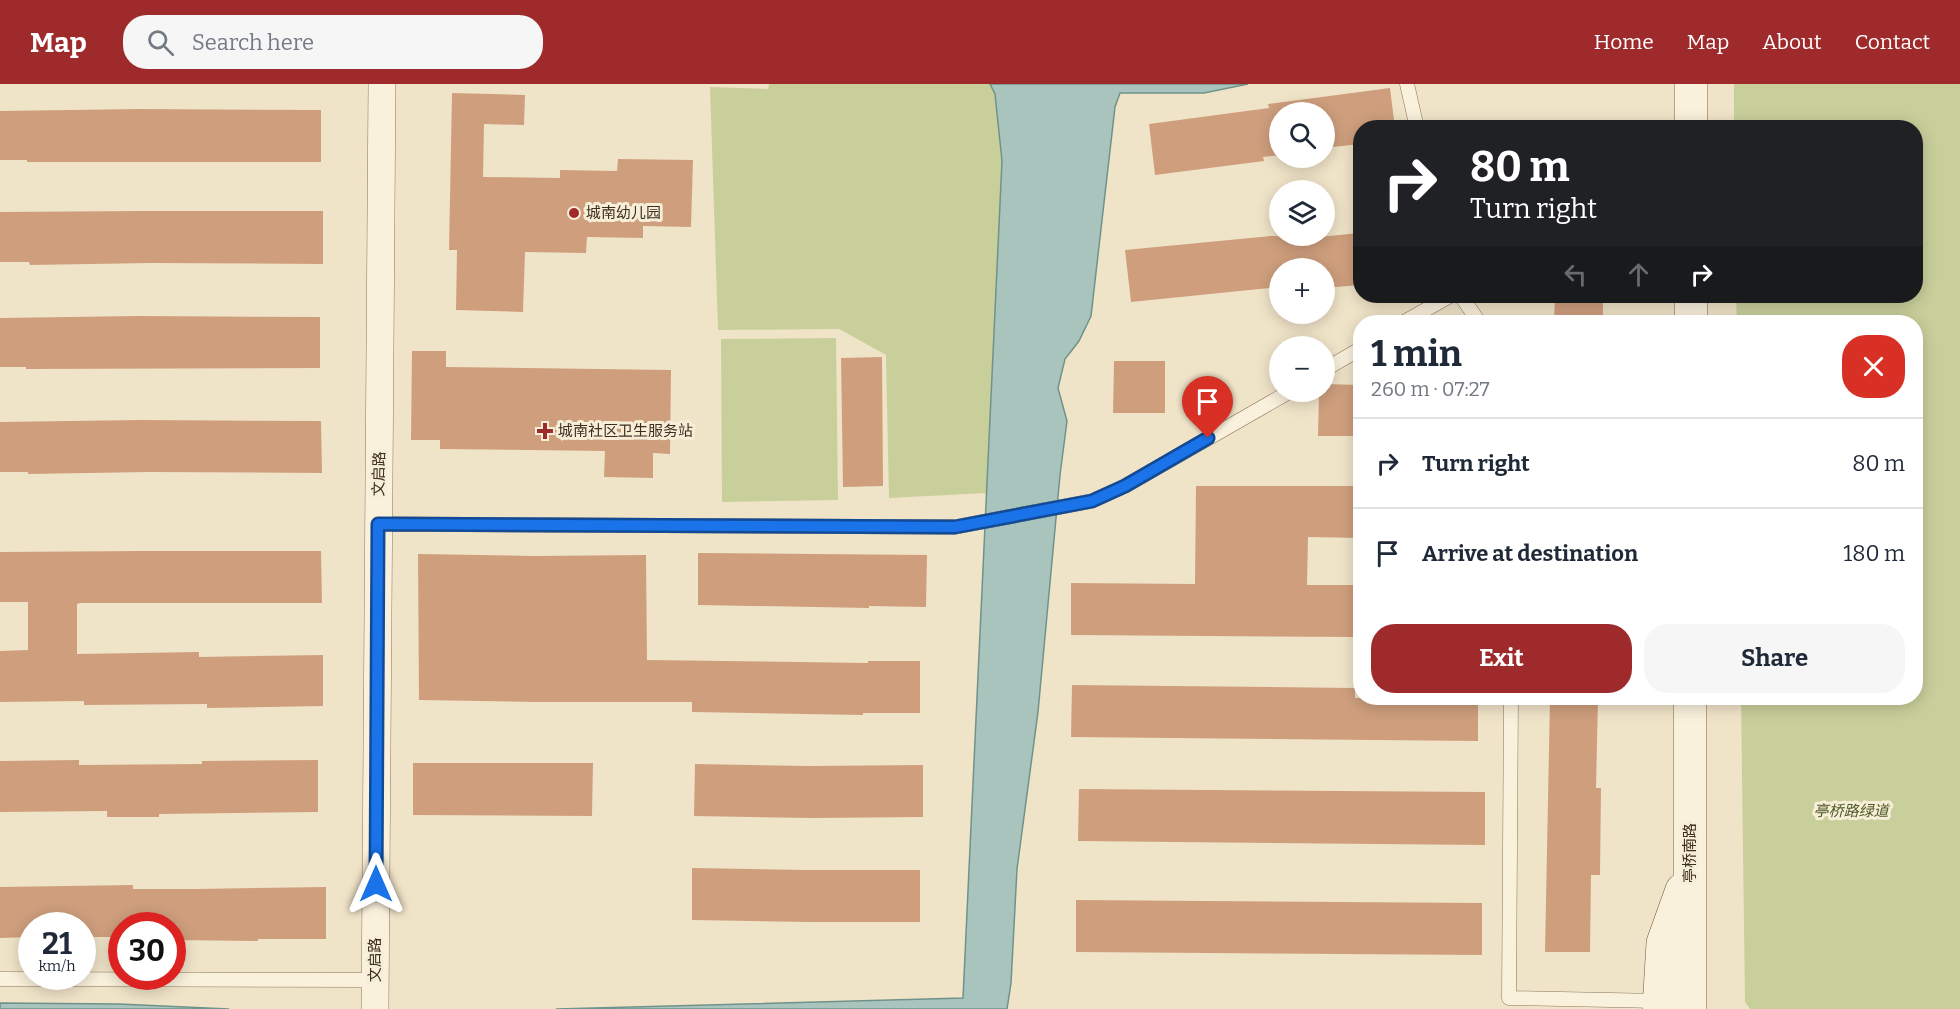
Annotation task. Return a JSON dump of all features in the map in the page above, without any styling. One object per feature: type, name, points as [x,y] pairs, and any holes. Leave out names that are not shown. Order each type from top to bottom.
[{"type":"street","name":"文启路","points":[[375,1009],[382,84]]},
{"type":"street","points":[[1691,84],[1691,120]]},
{"type":"street","name":"亭桥南路","points":[[1669,1007],[1690,964],[1690,705]]},
{"type":"street","points":[[1669,1007],[1663,943],[1690,868]]},
{"type":"street","points":[[1690,964],[1713,1009]]},
{"type":"lane","points":[[1407,84],[1415,120]]},
{"type":"lane","points":[[1416,315],[1438,303]]},
{"type":"lane","points":[[1335,364],[1353,353]]},
{"type":"lane","points":[[378,524],[955,527],[1092,501],[1125,486],[1272,402]]},
{"type":"lane","points":[[1511,705],[1509,998],[1669,1007]]},
{"type":"lane","points":[[0,980],[375,981]]},
{"type":"green space","points":[[769,84],[990,84],[995,94],[1002,161],[987,493],[889,498],[886,355],[839,329],[718,330],[710,87],[768,89]]},
{"type":"green space","name":"亭桥路绿道","points":[[1734,84],[1960,84],[1960,1009],[1750,1009],[1745,1002],[1741,705],[1923,705],[1923,315],[1737,315],[1736,303],[1923,303],[1923,120],[1734,120]]},
{"type":"green space","points":[[836,338],[838,500],[722,502],[721,339]]},
{"type":"water","points":[[990,84],[1248,84],[1204,93],[1120,93],[1115,107],[1091,316],[1079,341],[1065,359],[1058,388],[1067,421],[1038,712],[1017,869],[1011,983],[1007,1009],[556,1009],[963,998],[1002,161],[995,94]]},
{"type":"water","points":[[0,1003],[119,1004],[229,1009],[0,1009]]},
{"type":"building","points":[[1390,88],[1394,120],[1353,120],[1353,145],[1335,147],[1335,102],[1283,102]]},
{"type":"building","points":[[452,93],[525,95],[524,125],[484,124],[483,177],[560,178],[560,170],[617,171],[618,159],[693,160],[691,227],[643,226],[643,238],[587,237],[586,253],[525,252],[523,312],[456,310],[457,250],[449,250]]},
{"type":"building","points":[[1269,108],[1269,156],[1263,157],[1264,161],[1155,175],[1149,124]]},
{"type":"building","points":[[321,110],[321,162],[27,162],[27,160],[0,160],[0,111]]},
{"type":"building","points":[[323,211],[323,264],[30,265],[29,262],[0,262],[0,212]]},
{"type":"building","points":[[1353,234],[1353,286],[1335,287],[1335,258],[1269,258],[1269,288],[1131,302],[1125,250],[1269,236],[1269,246],[1335,246],[1335,235]]},
{"type":"building","points":[[1555,303],[1603,303],[1603,315],[1554,315]]},
{"type":"building","points":[[320,317],[320,368],[26,369],[26,367],[0,367],[0,318]]},
{"type":"building","points":[[412,351],[446,351],[446,367],[671,370],[670,454],[653,453],[653,478],[604,477],[605,451],[440,449],[440,440],[411,440]]},
{"type":"building","points":[[882,357],[883,486],[843,487],[841,358]]},
{"type":"building","points":[[1114,361],[1165,361],[1165,413],[1113,413]]},
{"type":"building","points":[[1335,384],[1353,385],[1353,436],[1318,436],[1319,402],[1335,402]]},
{"type":"building","points":[[321,421],[322,473],[28,474],[28,472],[0,472],[0,422]]},
{"type":"building","points":[[1196,486],[1353,486],[1353,538],[1308,537],[1307,585],[1353,585],[1353,637],[1071,635],[1071,583],[1195,584]]},
{"type":"building","points":[[321,551],[322,603],[80,603],[77,604],[77,654],[199,652],[199,657],[323,655],[323,706],[207,708],[207,704],[84,705],[84,701],[0,702],[0,651],[28,650],[28,602],[0,602],[0,552]]},
{"type":"building","points":[[698,553],[927,555],[926,607],[698,605]]},
{"type":"building","points":[[418,554],[646,555],[647,660],[868,663],[868,661],[920,661],[920,713],[863,713],[863,715],[692,712],[692,702],[419,700]]},
{"type":"building","points":[[1072,685],[1353,688],[1353,705],[1478,705],[1478,741],[1071,737]]},
{"type":"building","points":[[1550,705],[1598,705],[1596,788],[1601,788],[1600,875],[1591,875],[1590,952],[1545,952]]},
{"type":"building","points":[[79,760],[79,765],[318,760],[318,812],[107,817],[107,811],[0,812],[0,761]]},
{"type":"building","points":[[413,763],[593,763],[592,816],[413,815]]},
{"type":"building","points":[[695,764],[923,765],[923,817],[694,816]]},
{"type":"building","points":[[1079,789],[1485,792],[1485,845],[1078,841]]},
{"type":"building","points":[[692,868],[920,870],[920,922],[692,920]]},
{"type":"building","points":[[133,885],[133,889],[195,889],[326,887],[326,939],[186,940],[186,912],[108,912],[108,937],[96,937],[96,912],[18,912],[18,937],[0,938],[0,887]]},
{"type":"building","points":[[1076,900],[1482,903],[1482,955],[1076,952]]},
{"type":"place","name":"城南幼儿园","points":[[574,213]]},
{"type":"place","name":"城南社区卫生服务站","points":[[545,431]]},
{"type":"route","points":[[376,884],[378,524],[955,527],[1092,501],[1125,486],[1208,438]]}]
